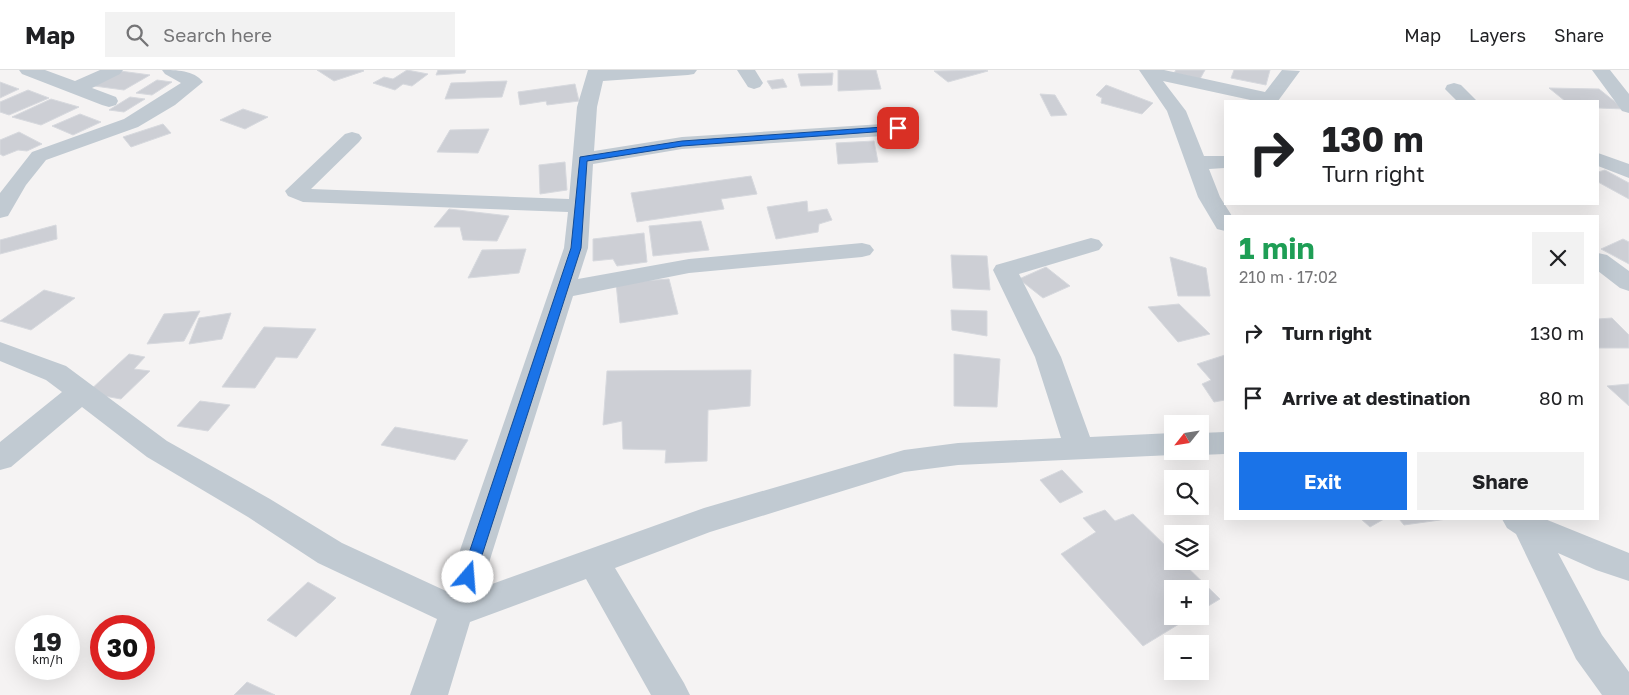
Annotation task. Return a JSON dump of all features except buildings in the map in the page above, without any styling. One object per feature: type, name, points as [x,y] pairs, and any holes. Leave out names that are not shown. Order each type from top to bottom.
[{"type":"street","points":[[28,70],[109,101]]},
{"type":"street","points":[[76,88],[114,70]]},
{"type":"street","points":[[0,211],[16,184],[40,156],[131,122],[168,101],[194,82],[171,70]]},
{"type":"street","points":[[429,695],[576,248],[587,107],[596,73],[688,70]]},
{"type":"street","points":[[1601,70],[1626,100]]},
{"type":"street","points":[[1149,71],[1270,99],[1291,71]]},
{"type":"street","points":[[1149,71],[1176,111],[1209,197],[1224,222]]},
{"type":"street","points":[[1454,89],[1467,100]]},
{"type":"street","points":[[583,159],[682,143],[898,128]]},
{"type":"street","points":[[352,138],[296,191],[303,196],[579,206]]},
{"type":"street","points":[[1599,161],[1629,172]]},
{"type":"street","points":[[1196,163],[1224,162]]},
{"type":"street","points":[[1079,448],[1048,357],[1005,270],[1091,245]]},
{"type":"street","points":[[562,290],[689,266],[862,250]]},
{"type":"street","points":[[1599,260],[1629,284]]},
{"type":"street","points":[[0,351],[56,373],[157,449],[259,508],[330,553],[457,612],[704,522],[904,461],[958,454],[1164,444]]},
{"type":"street","points":[[0,459],[81,392]]},
{"type":"street","points":[[1209,444],[1224,443]]},
{"type":"street","points":[[1523,522],[1608,560],[1629,566]]},
{"type":"street","points":[[1523,522],[1589,647],[1624,695]]},
{"type":"street","points":[[594,562],[671,695]]},
{"type":"route","points":[[468,577],[576,248],[583,159],[682,143],[898,128]]}]
